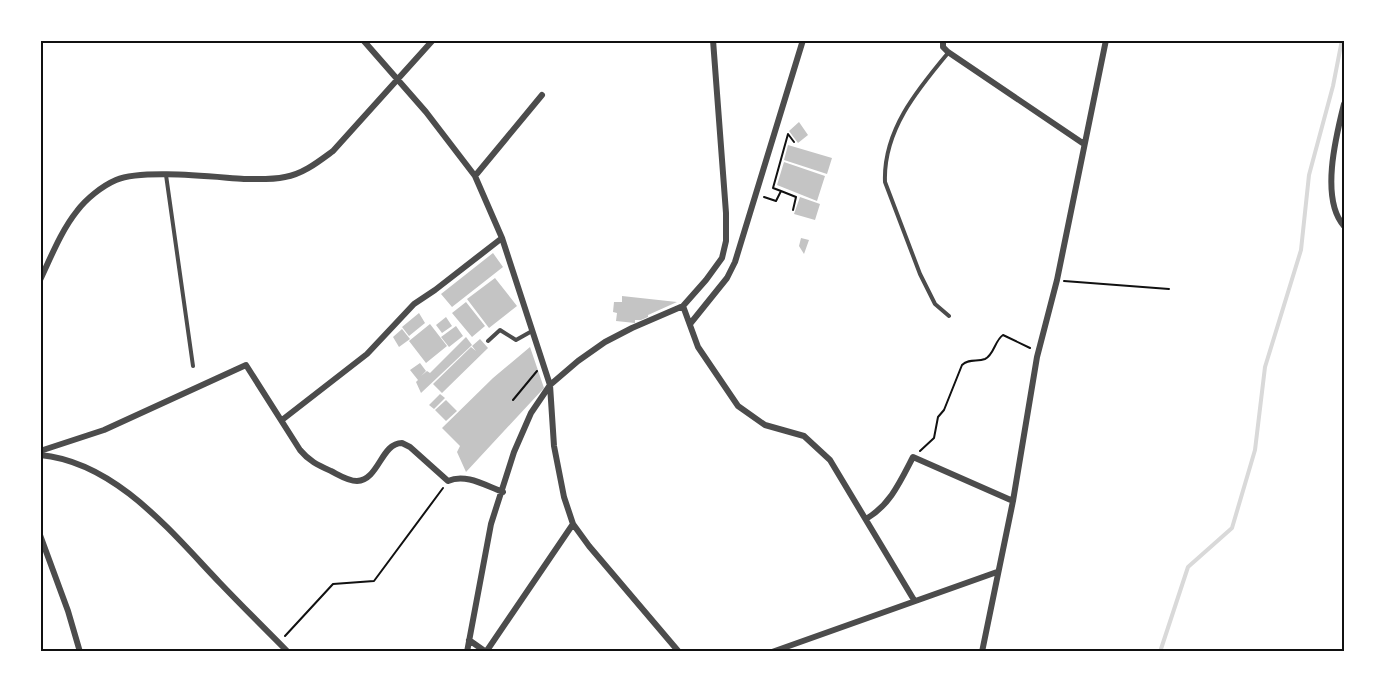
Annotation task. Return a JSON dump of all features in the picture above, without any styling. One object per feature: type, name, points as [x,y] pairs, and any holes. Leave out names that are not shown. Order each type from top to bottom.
[{"type":"street","points":[[363,40],[426,112],[475,176],[502,238],[550,386],[554,446],[564,497],[573,524],[589,546],[679,651]]},
{"type":"street","points":[[40,280],[76,212],[87,200],[118,180],[139,176],[166,175],[270,180],[297,174],[315,165],[333,151],[433,40]]},
{"type":"street","points":[[467,651],[491,524],[514,452],[531,413],[550,386],[578,361],[605,342],[683,306],[722,258],[726,241],[726,213],[713,40]]},
{"type":"street","points":[[690,324],[727,278],[741,245],[803,40]]},
{"type":"street","points":[[943,40],[943,47],[948,52],[1084,144]]},
{"type":"street","points":[[982,651],[1013,501],[1037,357],[1057,280],[1106,40]]},
{"type":"street","points":[[475,176],[542,95]]},
{"type":"street","points":[[1344,104],[1331,176],[1334,205],[1344,226]]},
{"type":"street","points":[[282,420],[367,354],[414,304],[502,238]]},
{"type":"street","points":[[683,306],[698,347],[738,406],[765,425],[804,436],[830,460],[915,600]]},
{"type":"street","points":[[40,453],[104,430],[246,365],[308,459],[350,480],[366,478],[393,446],[400,442],[410,447],[448,482],[455,478],[465,478],[503,492]]},
{"type":"street","points":[[40,453],[60,458],[89,470],[139,501],[166,525],[288,651]]},
{"type":"street","points":[[866,519],[888,501],[913,457],[1013,501]]},
{"type":"street","points":[[469,639],[486,651],[573,524]]},
{"type":"street","points":[[40,535],[80,651]]},
{"type":"street","points":[[772,651],[997,572]]},
{"type":"lane","points":[[948,52],[907,107],[887,150],[885,182],[920,274],[935,304],[949,316]]},
{"type":"lane","points":[[166,175],[193,366]]},
{"type":"lane","points":[[488,341],[500,330],[516,340],[532,331]]},
{"type":"path","points":[[793,210],[796,197],[773,188],[788,134],[794,142]]},
{"type":"path","points":[[757,192],[762,197],[776,201],[781,191]]},
{"type":"path","points":[[1057,280],[1169,289]]},
{"type":"path","points":[[913,457],[934,438],[938,417],[944,410],[962,365],[966,361],[985,359],[1003,335],[1033,349],[1037,357]]},
{"type":"path","points":[[513,400],[544,366]]},
{"type":"path","points":[[279,642],[333,584],[375,581],[448,482]]},
{"type":"building","points":[[799,122],[808,135],[798,143],[789,131]]},
{"type":"building","points":[[788,145],[832,158],[827,174],[784,160]]},
{"type":"building","points":[[784,162],[825,176],[817,201],[777,185]]},
{"type":"building","points":[[800,197],[820,204],[815,220],[794,214]]},
{"type":"building","points":[[801,238],[809,240],[804,254],[799,246]]},
{"type":"building","points":[[493,253],[503,267],[452,307],[441,294]]},
{"type":"building","points":[[495,278],[517,306],[489,328],[467,299]]},
{"type":"building","points":[[622,296],[677,302],[641,320],[635,320],[635,323],[616,321],[617,313],[613,312],[614,302],[622,302]]},
{"type":"building","points":[[466,302],[485,326],[472,337],[452,313]]},
{"type":"building","points":[[419,313],[425,323],[409,336],[402,327]]},
{"type":"building","points":[[446,317],[452,326],[442,333],[436,325]]},
{"type":"building","points":[[430,324],[447,346],[426,363],[409,341]]},
{"type":"building","points":[[456,326],[463,336],[449,347],[441,337]]},
{"type":"building","points":[[402,329],[410,339],[399,347],[393,337]]},
{"type":"building","points":[[466,337],[472,345],[421,393],[416,382],[418,380],[410,370],[420,363],[426,371],[421,376],[427,371],[430,373]]},
{"type":"building","points":[[480,339],[488,348],[442,393],[433,384],[471,347],[476,351],[472,346]]},
{"type":"building","points":[[530,347],[544,388],[466,472],[457,452],[460,446],[442,428],[493,378]]},
{"type":"building","points":[[440,394],[445,398],[434,409],[429,405]]},
{"type":"building","points":[[446,400],[457,411],[446,421],[435,410]]},
{"type":"waterway","points":[[1160,652],[1188,567],[1232,528],[1255,450],[1265,367],[1301,250],[1309,175],[1333,86],[1342,40]]}]
